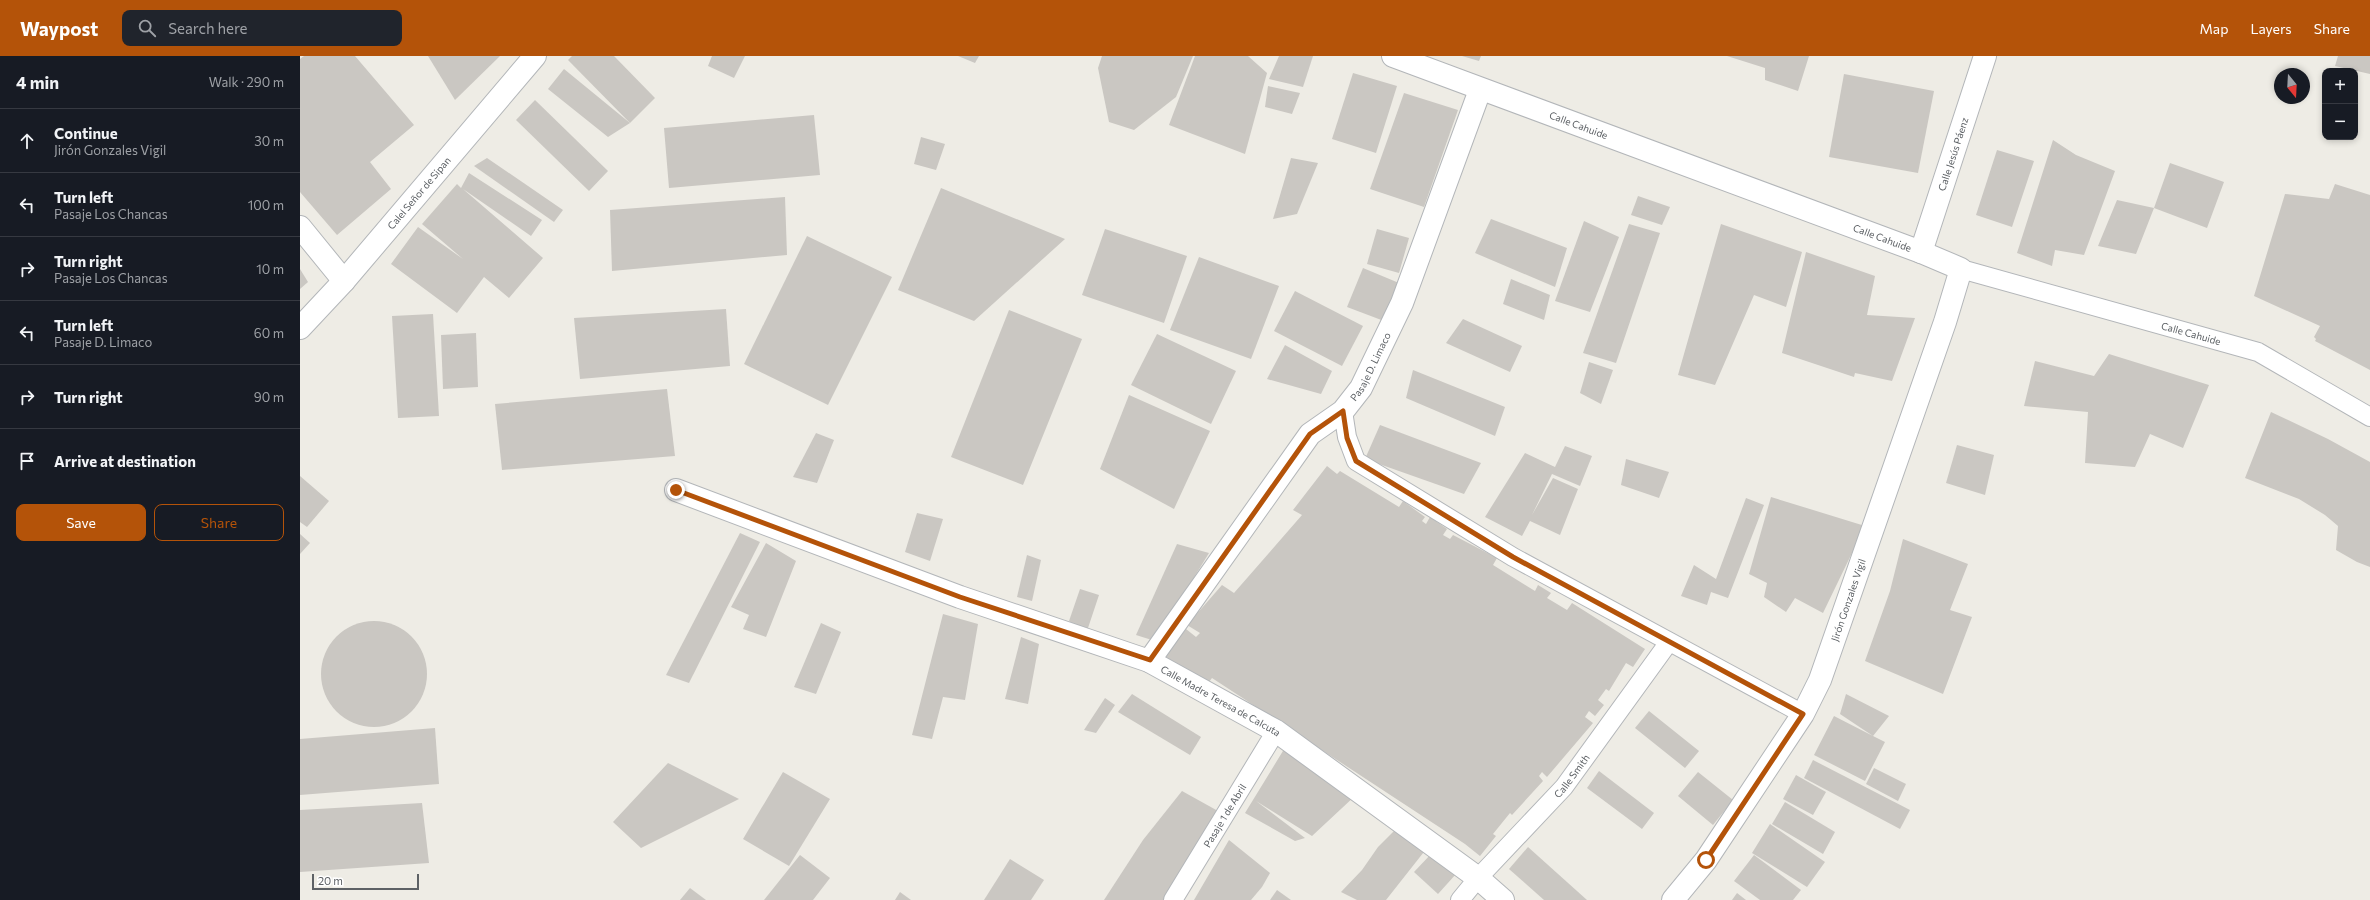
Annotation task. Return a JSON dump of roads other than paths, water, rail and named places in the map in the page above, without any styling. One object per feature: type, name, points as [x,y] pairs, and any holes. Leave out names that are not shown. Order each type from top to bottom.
[{"type":"street","name":"Calel Señor de Sipan","points":[[300,328],[344,281],[535,56]]},
{"type":"street","name":"Calle Cahuide","points":[[1393,56],[1480,90],[1922,252],[1961,269]]},
{"type":"street","name":"Calle Jesús Páenz","points":[[1922,252],[1985,56]]},
{"type":"street","name":"Pasaje D. Limaco","points":[[1150,660],[1310,434],[1343,411],[1361,388],[1402,303],[1480,90]]},
{"type":"street","points":[[300,227],[344,281]]},
{"type":"street","name":"Jirón Gonzales Vigil","points":[[1673,900],[1706,860],[1803,714],[1820,680],[1945,322],[1961,269]]},
{"type":"street","name":"Calle Madre Teresa de Calcuta","points":[[676,490],[960,597],[1150,660],[1276,731],[1478,878],[1503,900]]},
{"type":"lane","name":"Calle Cahuide","points":[[1961,269],[2258,352],[2370,417]]},
{"type":"lane","points":[[1343,411],[1347,438],[1356,461],[1513,557],[1803,714]]},
{"type":"lane","name":"Calle Smith","points":[[1460,900],[1478,878],[1564,786],[1669,642]]},
{"type":"lane","name":"Pasaje 1 de Abril","points":[[1173,900],[1276,731]]}]
